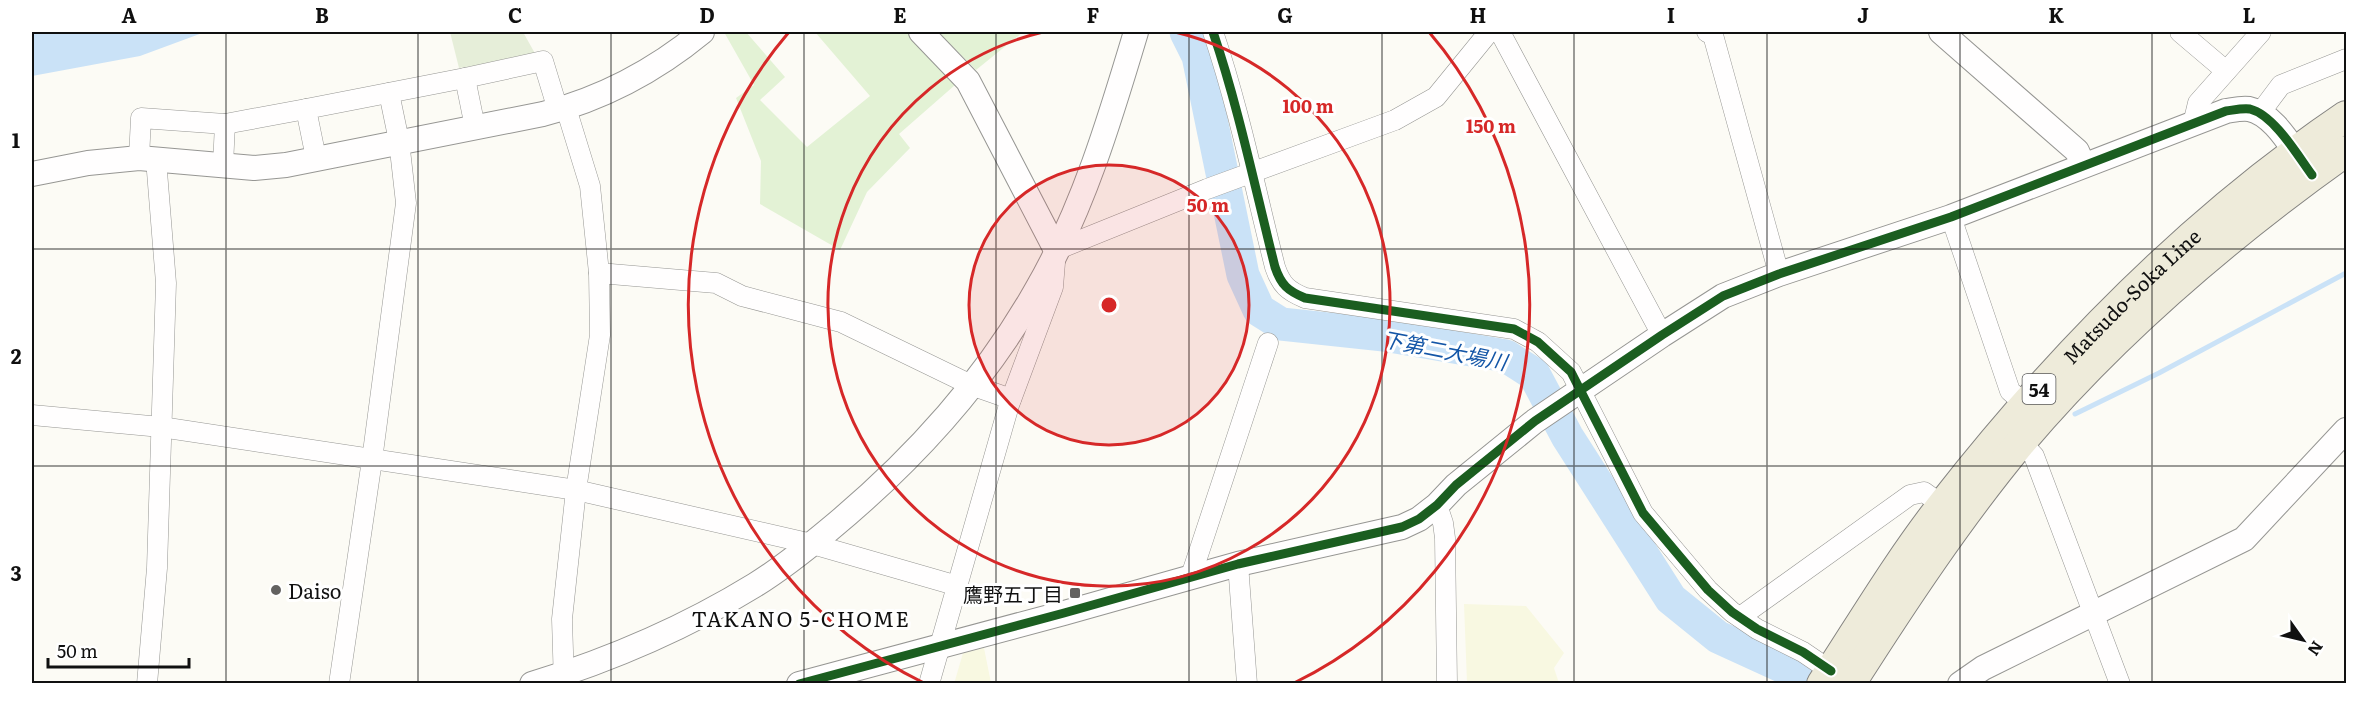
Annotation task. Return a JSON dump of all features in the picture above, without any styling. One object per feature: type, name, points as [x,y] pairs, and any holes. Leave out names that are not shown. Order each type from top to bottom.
[{"type":"main road","name":"Matsudo-Soka Line","points":[[1834,679],[1942,505],[2025,404],[2100,323],[2174,251],[2229,203],[2295,151],[2346,116]]},
{"type":"main road","name":"Matsudo-Soka Line","points":[[1834,679],[1927,565],[2021,442],[2078,380],[2195,270],[2346,151]]},
{"type":"street","points":[[921,32],[968,81],[1056,250],[1053,286],[1011,399],[929,684]]},
{"type":"street","points":[[532,684],[563,679],[701,616],[757,584],[812,544],[898,468],[927,439],[971,386],[1016,324],[1038,288],[1103,143],[1136,32]]},
{"type":"street","points":[[1213,32],[1238,110],[1248,175],[1279,279],[1288,291],[1305,298],[1514,329],[1538,342],[1571,372],[1647,520],[1708,590],[1757,629],[1803,652],[1834,679]]},
{"type":"street","points":[[1056,250],[1207,189],[1378,127],[1436,97],[1489,32]]},
{"type":"street","points":[[1500,32],[1662,335]]},
{"type":"street","points":[[1707,32],[1713,36],[1779,274]]},
{"type":"street","points":[[1941,32],[2077,151],[2083,165]]},
{"type":"street","points":[[2180,32],[2226,71]]},
{"type":"street","points":[[2193,124],[2198,104],[2261,32]]},
{"type":"street","points":[[32,174],[88,163],[148,158],[254,168],[286,165],[562,109],[650,70],[690,35]]},
{"type":"street","points":[[2260,113],[2281,85],[2346,59]]},
{"type":"street","points":[[147,684],[156,568],[166,283],[141,118],[225,124],[543,61],[590,186],[599,273],[600,335],[576,490],[562,619],[563,679]]},
{"type":"street","points":[[465,78],[475,127]]},
{"type":"street","points":[[339,684],[406,203],[399,141],[389,93]]},
{"type":"street","points":[[306,109],[316,158]]},
{"type":"street","points":[[800,684],[1064,613],[1191,576],[1402,527],[1419,519],[1437,506],[1456,485],[1535,421],[1723,296],[1779,274],[1951,217],[2226,111],[2240,109],[2260,113],[2275,126],[2312,176]]},
{"type":"street","points":[[223,165],[225,124]]},
{"type":"street","points":[[1951,217],[2010,391],[2025,404]]},
{"type":"street","points":[[599,273],[716,283],[742,296],[841,322],[971,386],[1011,399]]},
{"type":"street","points":[[1191,576],[1268,343]]},
{"type":"street","points":[[32,415],[161,427],[576,490],[812,544],[958,586]]},
{"type":"street","points":[[1960,684],[1983,668],[2244,539],[2346,430]]},
{"type":"street","points":[[2021,442],[2034,456],[2120,684]]},
{"type":"street","points":[[1740,617],[1910,495],[1924,492],[1942,505]]},
{"type":"street","points":[[1437,506],[1443,523],[1444,538],[1447,684]]},
{"type":"street","points":[[1238,564],[1247,684]]},
{"type":"green space","points":[[450,32],[523,32],[537,57],[477,74],[473,66],[459,68]]},
{"type":"green space","points":[[724,32],[746,32],[785,77],[760,100],[807,147],[870,96],[815,32],[906,32],[955,85],[899,134],[910,148],[867,192],[840,250],[760,204],[761,161],[736,98],[754,85]]},
{"type":"green space","points":[[938,32],[1023,32],[976,70]]},
{"type":"green space","points":[[1464,604],[1526,606],[1564,653],[1554,668],[1559,683],[1467,683]]},
{"type":"green space","points":[[984,648],[991,683],[954,684],[963,653]]},
{"type":"water","points":[[32,32],[205,32],[140,56],[32,76]]},
{"type":"waterway","name":"下第二大場川","points":[[1186,32],[1198,56],[1243,275],[1259,310],[1281,324],[1384,335],[1506,356],[1534,374],[1567,436],[1671,599],[1718,637],[1788,669],[1806,684]]},
{"type":"waterway","points":[[2075,414],[2159,373],[2346,273]]},
{"type":"cycle path","points":[[1213,32],[1239,119],[1275,267],[1286,287],[1305,298],[1514,329],[1538,342],[1571,372],[1643,513],[1708,590],[1732,612],[1757,629],[1803,652],[1831,671]]},
{"type":"cycle path","points":[[799,684],[1238,564],[1402,527],[1419,519],[1437,505],[1456,485],[1535,421],[1723,296],[1779,274],[1951,217],[2226,111],[2250,109],[2268,119],[2285,137],[2312,175]]},
{"type":"place","name":"Daiso","points":[[276,590]]},
{"type":"place","name":"鷹野五丁目","points":[[1075,593]]},
{"type":"district","name":"TAKANO 5-CHOME","points":[[801,617]]}]
